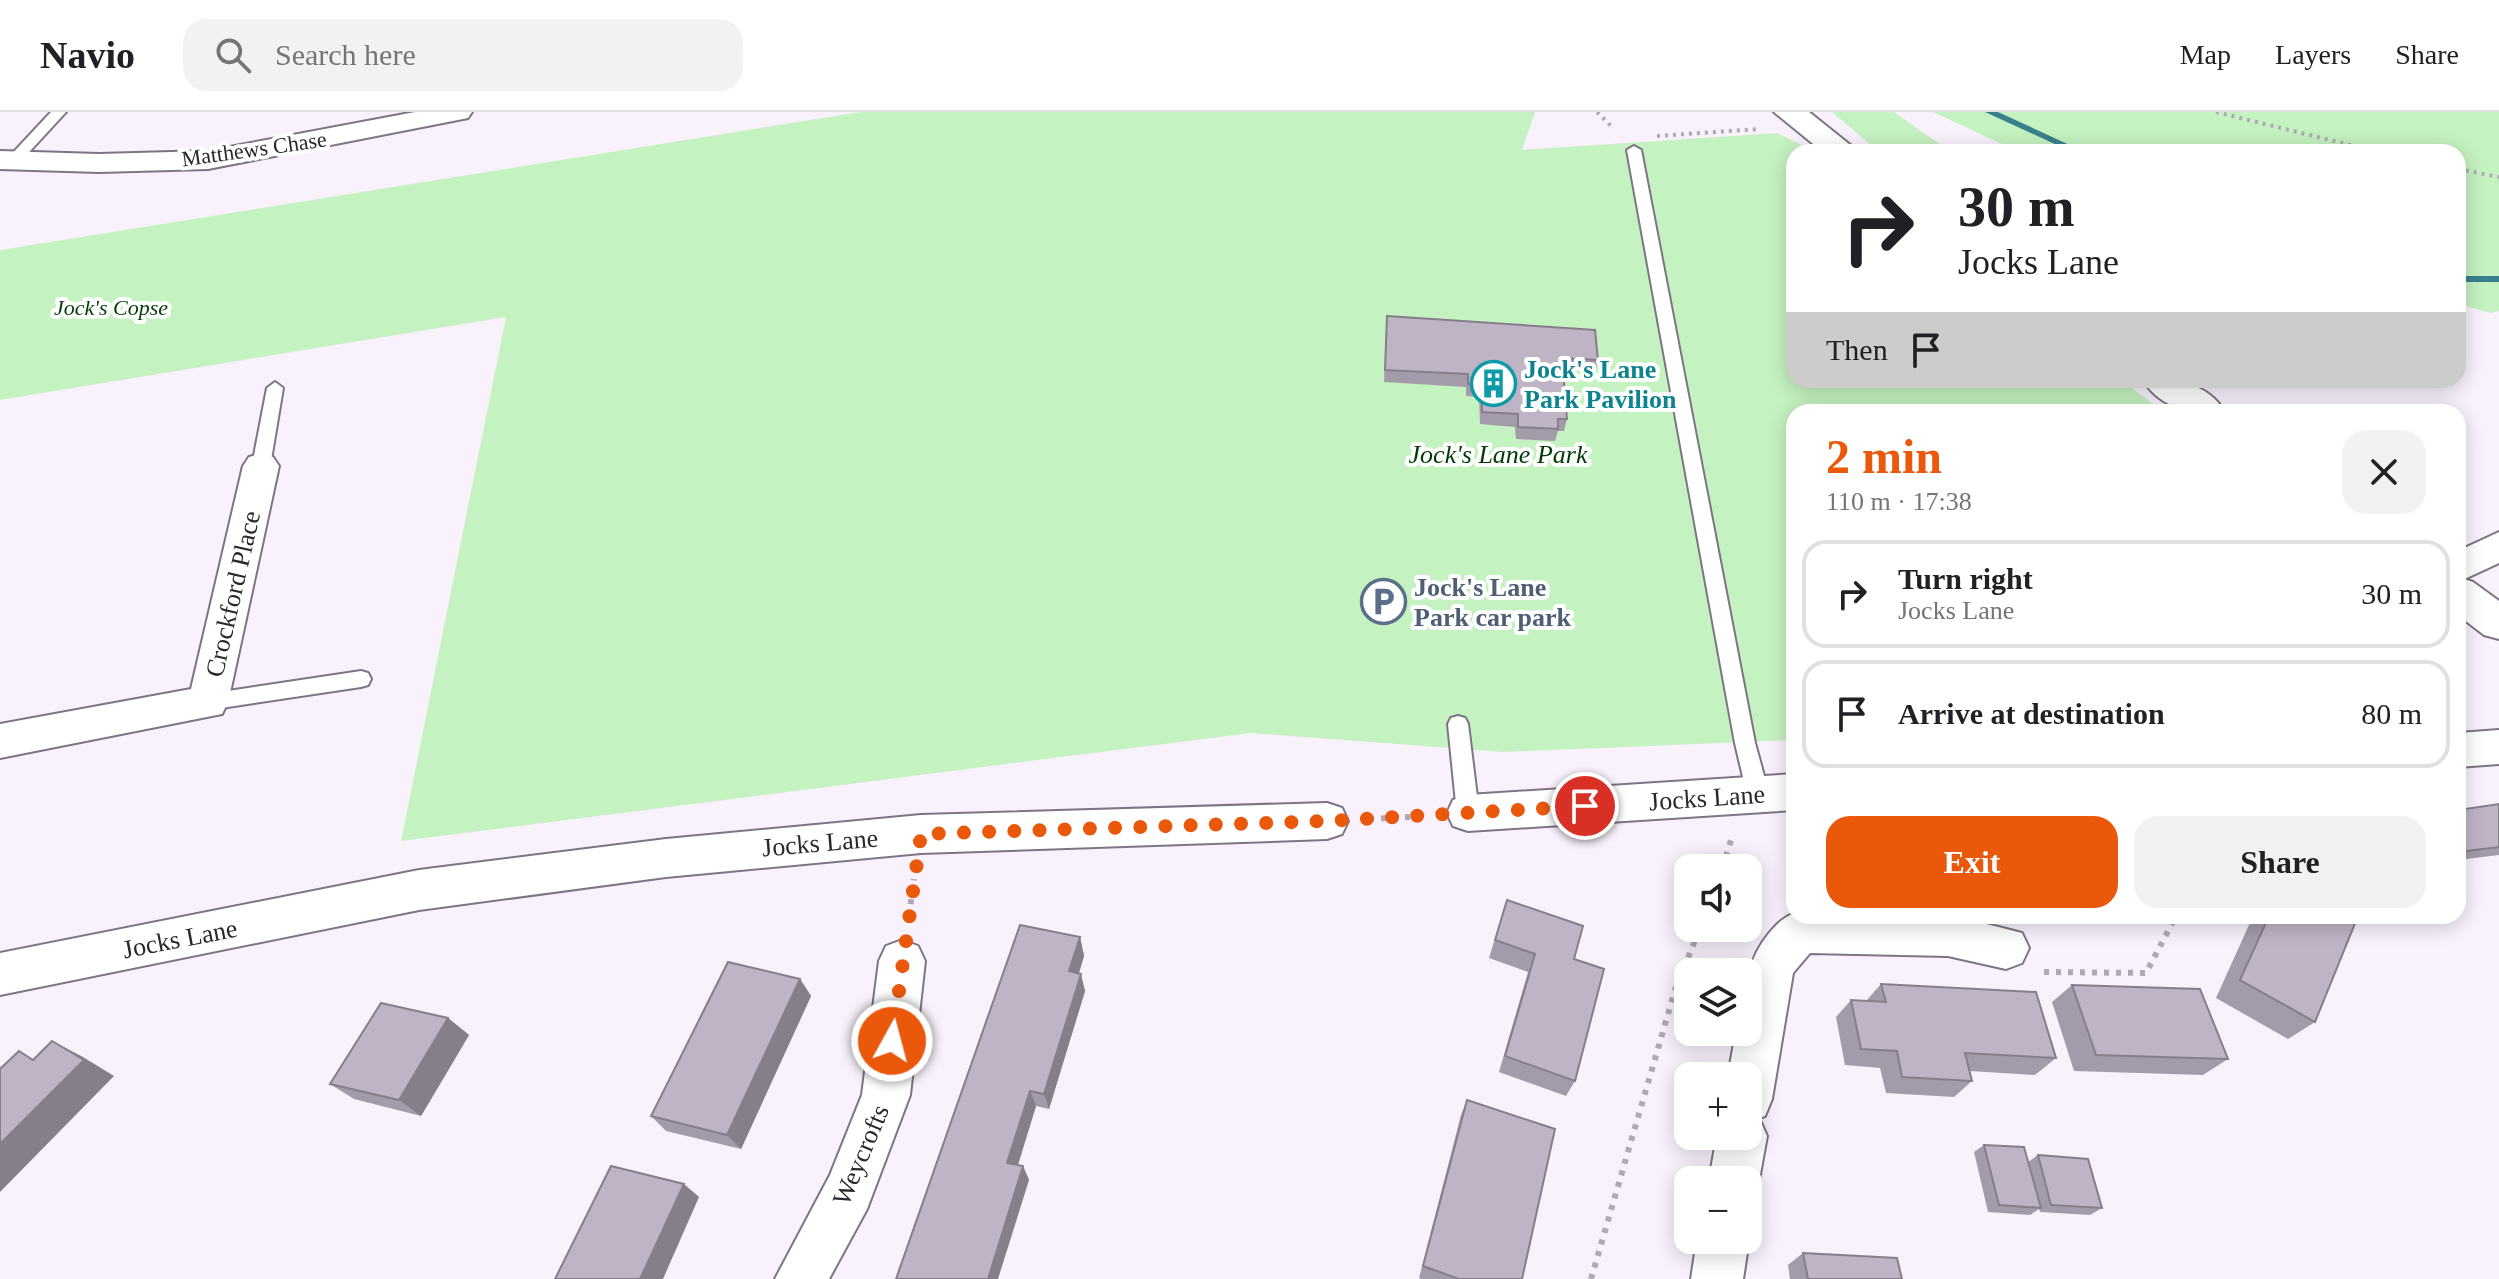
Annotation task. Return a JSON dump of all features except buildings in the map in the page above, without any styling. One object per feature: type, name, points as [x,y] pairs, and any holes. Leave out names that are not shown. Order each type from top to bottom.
[{"type":"main road","points":[[1796,118],[1832,144]]},
{"type":"main road","points":[[2172,388],[2195,404]]},
{"type":"main road","points":[[2466,599],[2499,623]]},
{"type":"street","name":"Matthews Chase","points":[[7,160],[208,160],[381,121],[458,112]]},
{"type":"street","name":"Crockford Place","points":[[0,741],[208,702],[261,466]]},
{"type":"street","points":[[2466,564],[2499,546]]},
{"type":"street","points":[[2466,749],[2499,747]]},
{"type":"street","name":"Jocks Lane","points":[[1468,813],[1776,793]]},
{"type":"street","name":"Jocks Lane","points":[[0,974],[419,890],[666,858],[921,834],[1327,821]]},
{"type":"street","points":[[1755,1062],[1772,964],[1799,932],[1948,935],[2006,948]]},
{"type":"street","name":"Weycrofts","points":[[801,1279],[849,1191],[886,1095],[902,961]]},
{"type":"street","points":[[1717,1279],[1721,1254]]},
{"type":"lane","points":[[7,160],[59,112]]},
{"type":"lane","points":[[1634,150],[1745,743],[1776,793]]},
{"type":"lane","points":[[261,466],[275,388]]},
{"type":"lane","points":[[208,702],[361,679]]},
{"type":"lane","points":[[1458,724],[1468,813]]},
{"type":"path","points":[[2216,112],[2346,144]]},
{"type":"path","points":[[1634,150],[1647,137],[1796,118]]},
{"type":"path","points":[[2466,171],[2499,177]]},
{"type":"path","points":[[1327,821],[1468,813]]},
{"type":"path","points":[[902,961],[921,834]]},
{"type":"path","points":[[2006,948],[2047,974],[2146,973],[2172,924]]},
{"type":"path","points":[[1591,1279],[1675,990],[1694,942]]},
{"type":"green space","name":"Jock's Lane Park","points":[[860,112],[1535,112],[1522,150],[1777,133],[1800,144],[1786,144],[1786,388],[2132,388],[2153,404],[1786,404],[1786,740],[1504,752],[1251,733],[401,841],[506,317],[0,400],[0,250]]},
{"type":"green space","points":[[1832,112],[1894,112],[1940,144],[1870,144]]},
{"type":"green space","points":[[1933,112],[2499,112],[2499,311],[2491,313],[2466,306],[2466,144],[2002,144]]},
{"type":"waterway","points":[[1990,112],[2062,144]]},
{"type":"waterway","points":[[2466,279],[2499,279]]},
{"type":"place","name":"Jock's Lane Park Pavilion","points":[[1493,384]]},
{"type":"place","name":"Jock's Lane Park car park","points":[[1383,602]]},
{"type":"route","points":[[892,1041],[921,834],[1327,821],[1585,806]]},
{"type":"park label","name":"Jock's Copse","points":[[111,307]]}]
